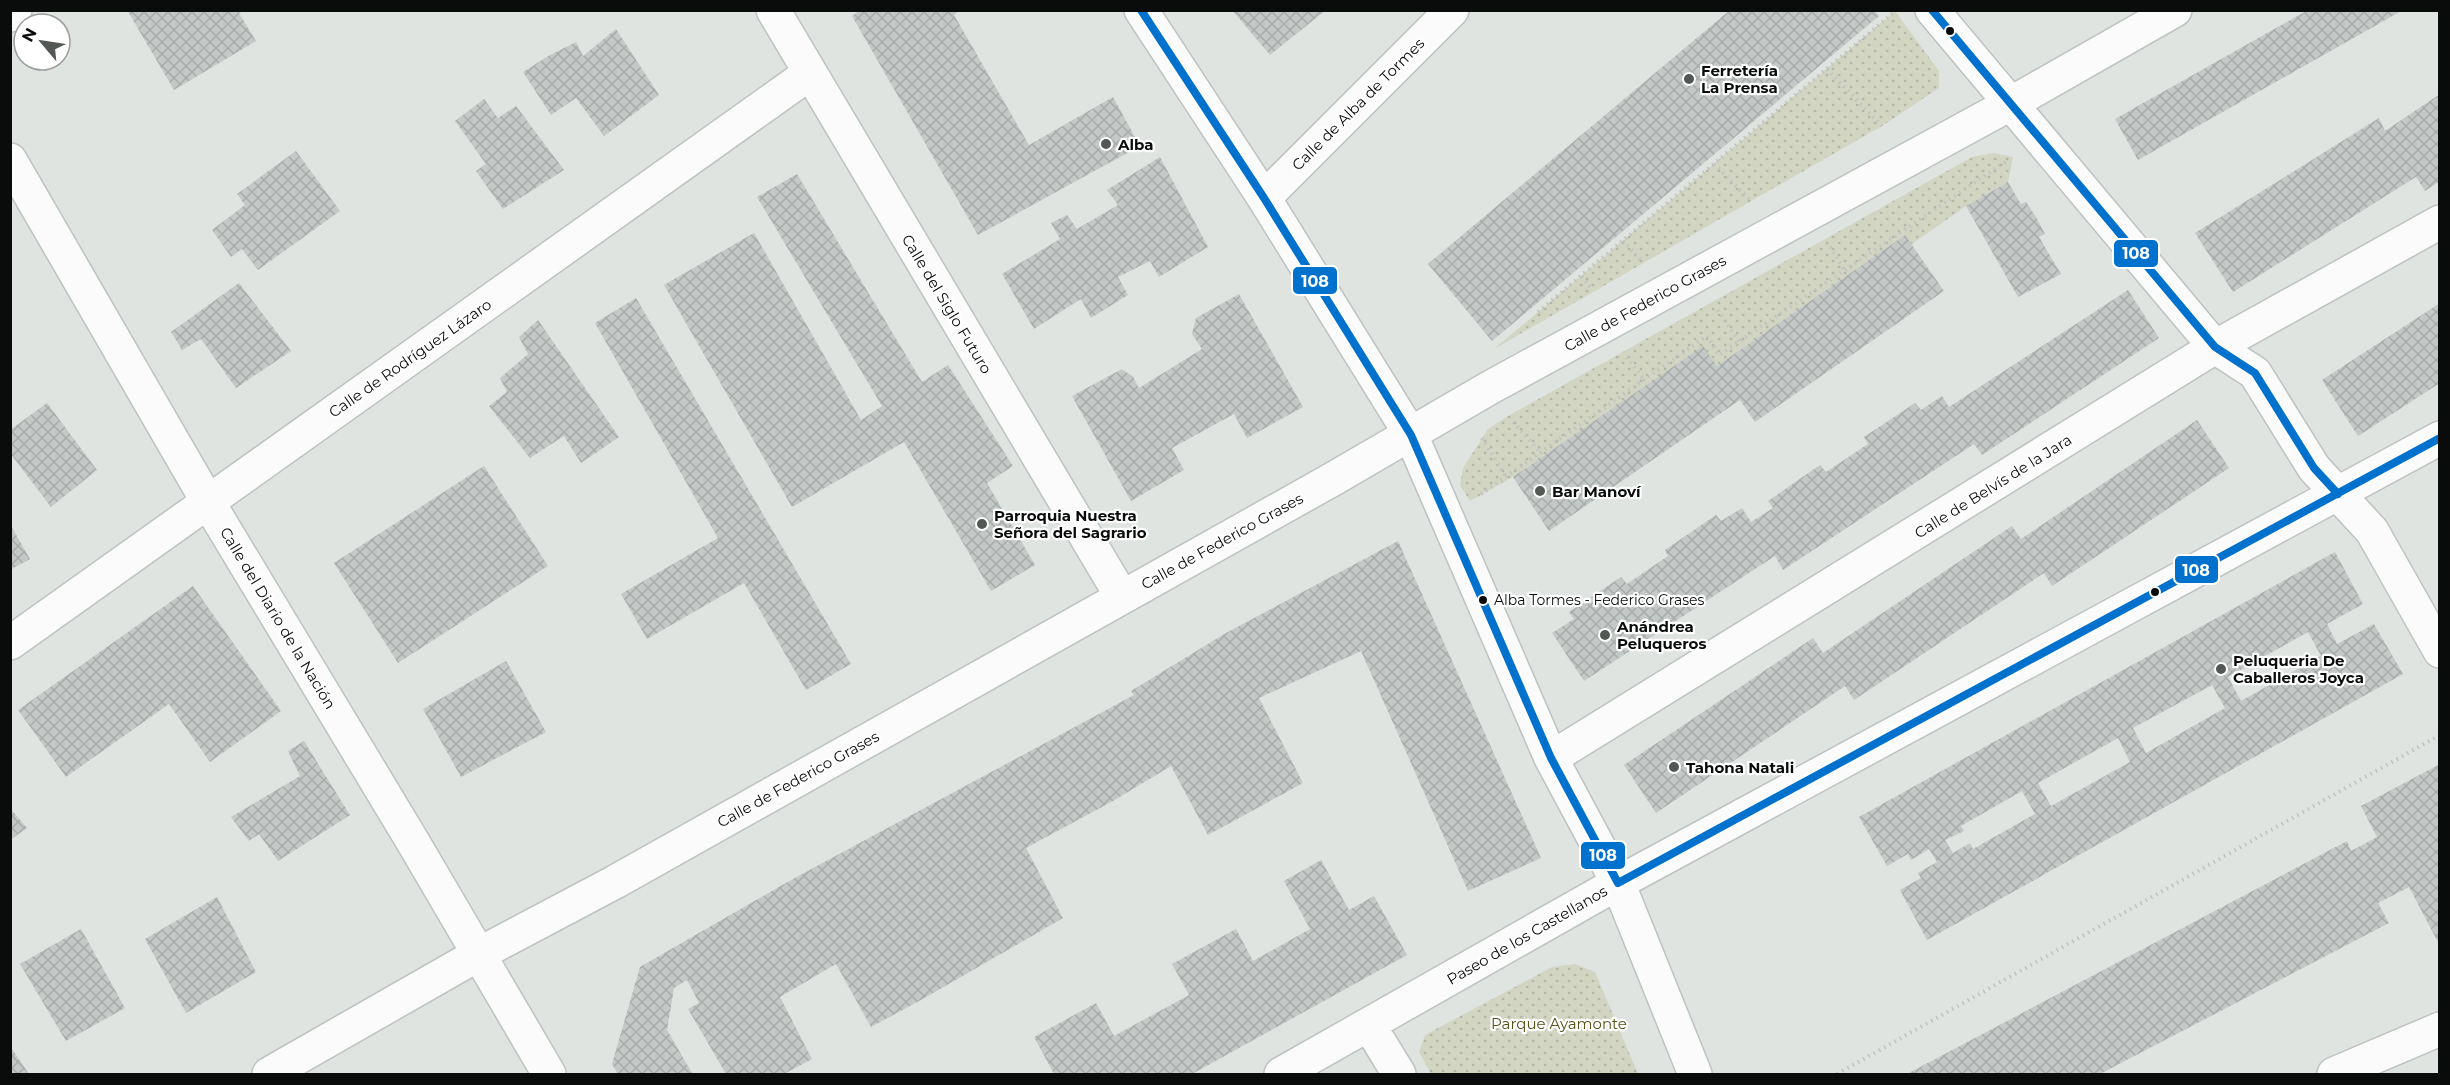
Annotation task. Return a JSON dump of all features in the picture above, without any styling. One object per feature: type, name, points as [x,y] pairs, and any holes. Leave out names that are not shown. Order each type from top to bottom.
[{"type":"street","points":[[10,15],[15,10]]},
{"type":"street","name":"Calle del Siglo Futuro","points":[[773,10],[1122,597]]},
{"type":"street","points":[[1141,10],[1264,198],[1411,435],[1551,758],[1618,883],[1695,1074]]},
{"type":"street","name":"Calle de Alba de Tormes","points":[[1264,198],[1452,10]]},
{"type":"street","points":[[1932,10],[2215,347],[2255,373],[2314,468],[2372,531],[2439,651]]},
{"type":"street","name":"Calle de Federico Grases","points":[[269,1074],[479,954],[615,882],[1411,435],[1491,387],[2010,104],[2175,10]]},
{"type":"street","name":"Calle de Rodríguez Lázaro","points":[[10,643],[810,73]]},
{"type":"street","name":"Calle del Diario de la Nación","points":[[10,160],[208,502],[549,1074]]},
{"type":"street","name":"Calle de Belvís de la Jara","points":[[1551,758],[2215,347],[2439,222]]},
{"type":"street","name":"Paseo de los Castellanos","points":[[1281,1074],[1618,883],[2439,438]]},
{"type":"street","points":[[1369,1025],[1399,1074]]},
{"type":"street","points":[[2334,1074],[2439,1029]]},
{"type":"path","points":[[1529,320],[1895,11]]},
{"type":"path","points":[[1827,69],[1882,126]]},
{"type":"path","points":[[1479,495],[1707,336],[1719,355],[2013,157]]},
{"type":"path","points":[[1714,164],[1751,202]]},
{"type":"path","points":[[1825,239],[1845,271]]},
{"type":"path","points":[[1623,241],[1644,263]]},
{"type":"path","points":[[1582,276],[1594,292]]},
{"type":"path","points":[[1712,302],[1739,342]]},
{"type":"path","points":[[1623,352],[1644,380]]},
{"type":"path","points":[[1508,416],[1540,453]]},
{"type":"path","points":[[1482,438],[1506,477]]},
{"type":"path","points":[[1837,1074],[2439,735]]},
{"type":"green space","points":[[1895,11],[1939,71],[1939,88],[1882,126],[1494,349]]},
{"type":"green space","points":[[1994,153],[2013,157],[2008,182],[1966,206],[1912,244],[1905,235],[1717,366],[1703,347],[1513,477],[1470,501],[1460,485],[1463,468],[1488,429],[1972,157]]},
{"type":"green space","name":"Parque Ayamonte","points":[[1575,964],[1595,972],[1638,1074],[1431,1074],[1419,1052],[1425,1035],[1552,967]]},
{"type":"building","points":[[127,10],[245,10],[239,13],[256,41],[174,90]]},
{"type":"building","points":[[860,10],[960,10],[954,15],[1029,145],[1113,97],[1140,146],[978,235],[852,16]]},
{"type":"building","points":[[1232,10],[1326,10],[1270,55]]},
{"type":"building","points":[[1730,10],[1874,10],[1879,16],[1492,341],[1428,264]]},
{"type":"building","points":[[2308,10],[2403,10],[2138,160],[2115,119]]},
{"type":"building","points":[[616,29],[659,95],[604,136],[576,98],[551,115],[523,72],[576,42],[583,56]]},
{"type":"building","points":[[2440,94],[2440,181],[2425,191],[2416,177],[2233,292],[2195,233],[2379,118],[2385,131]]},
{"type":"building","points":[[484,99],[498,118],[516,106],[564,170],[503,209],[476,171],[486,164],[455,121]]},
{"type":"building","points":[[296,151],[340,211],[258,270],[242,249],[231,257],[212,230],[245,205],[237,194]]},
{"type":"building","points":[[1160,157],[1208,247],[1159,277],[1150,261],[1118,277],[1128,295],[1091,318],[1081,299],[1034,329],[1002,274],[1060,239],[1051,223],[1067,215],[1077,229],[1118,205],[1107,190]]},
{"type":"building","points":[[797,174],[922,382],[948,365],[1013,466],[987,483],[1035,565],[991,591],[904,442],[792,507],[664,285],[754,233],[861,420],[882,406],[757,197]]},
{"type":"building","points":[[2008,182],[2021,204],[2026,202],[2036,217],[2045,234],[2039,237],[2061,274],[2018,297],[1966,206]]},
{"type":"building","points":[[1905,235],[1944,291],[1755,422],[1740,400],[1549,531],[1513,477],[1703,346],[1717,366]]},
{"type":"building","points":[[239,283],[291,351],[236,388],[201,339],[182,350],[171,332]]},
{"type":"building","points":[[2128,290],[2159,338],[1982,455],[1974,444],[1783,570],[1775,556],[1584,681],[1552,633],[1574,619],[1569,612],[1621,577],[1627,584],[1668,556],[1665,550],[1716,515],[1721,521],[1742,508],[1751,522],[1773,508],[1768,501],[1820,465],[1826,472],[1868,444],[1864,437],[1915,403],[1921,410],[1942,396],[1949,407]]},
{"type":"building","points":[[1239,294],[1303,407],[1247,438],[1234,414],[1172,448],[1184,470],[1131,501],[1072,396],[1122,369],[1133,377],[1139,388],[1202,349],[1192,334],[1196,318]]},
{"type":"building","points":[[636,298],[851,664],[806,690],[744,583],[647,639],[621,594],[718,538],[595,323]]},
{"type":"building","points":[[2440,303],[2440,383],[2358,436],[2322,380]]},
{"type":"building","points":[[538,320],[619,437],[581,463],[564,436],[530,458],[489,406],[507,392],[500,378],[528,354],[519,337]]},
{"type":"building","points":[[47,403],[97,470],[51,507],[10,453],[10,430]]},
{"type":"building","points":[[2197,420],[2229,468],[2052,586],[2044,573],[1854,700],[1845,686],[1656,813],[1624,765],[1813,638],[1823,653],[2012,526],[2021,539]]},
{"type":"building","points":[[484,466],[548,566],[398,663],[334,563]]},
{"type":"building","points":[[10,524],[30,559],[10,570]]},
{"type":"building","points":[[1398,541],[1541,858],[1468,891],[1361,651],[1259,698],[1303,783],[1208,835],[1171,766],[1113,801],[1026,848],[1063,918],[921,1000],[871,1027],[836,964],[780,997],[812,1059],[784,1074],[726,1074],[688,1009],[699,1003],[687,980],[674,988],[667,1030],[692,1073],[618,1074],[612,1064],[640,967],[791,880],[1134,695],[1131,691],[1226,633]]},
{"type":"building","points":[[2335,552],[2363,604],[2327,624],[2337,644],[2374,624],[2403,674],[1927,940],[1900,890],[1921,878],[1918,873],[1937,862],[1929,849],[1911,860],[1908,854],[1887,866],[1859,817]],"holes":[[[2308,632],[2321,656],[2241,701],[2228,677]],[[2212,685],[2225,708],[2146,753],[2133,728]],[[2118,738],[2130,762],[2051,806],[2038,783]],[[2022,791],[2035,814],[1973,849],[1970,843],[1953,853],[1945,840],[1964,831],[1961,826]]]},
{"type":"building","points":[[193,586],[281,711],[210,762],[169,704],[66,777],[18,710]]},
{"type":"building","points":[[506,661],[546,732],[461,777],[423,709]]},
{"type":"building","points":[[304,741],[350,815],[278,861],[259,834],[249,841],[231,817],[300,776],[288,751]]},
{"type":"building","points":[[2440,764],[2440,946],[2409,887],[2378,903],[2389,923],[2100,1074],[1907,1074],[2347,841],[2351,851],[2377,837],[2361,806]]},
{"type":"building","points":[[10,808],[27,828],[10,840]]},
{"type":"building","points":[[1321,860],[1349,910],[1374,896],[1407,955],[1192,1074],[1054,1074],[1034,1037],[1096,1003],[1114,1036],[1189,995],[1172,964],[1236,929],[1253,961],[1310,929],[1284,881]]},
{"type":"building","points":[[217,897],[256,972],[186,1013],[145,939]]},
{"type":"building","points":[[81,929],[125,1008],[66,1041],[20,964]]},
{"type":"building","points":[[10,1046],[29,1074],[10,1074]]},
{"type":"transit line","name":"108","points":[[1141,10],[1264,198],[1411,435],[1551,758],[1618,883],[2440,438]]},
{"type":"transit line","name":"108","points":[[1932,10],[2215,347],[2255,373],[2314,468],[2338,494]]},
{"type":"place","name":"Ferretería La Prensa","points":[[1689,79]]},
{"type":"place","name":"Alba","points":[[1106,144]]},
{"type":"place","name":"Bar Manoví","points":[[1540,491]]},
{"type":"place","name":"Parroquia Nuestra Señora del Sagrario","points":[[982,524]]},
{"type":"place","name":"Alba Tormes - Federico Grases","points":[[1483,600]]},
{"type":"place","name":"Anándrea Peluqueros","points":[[1605,635]]},
{"type":"place","name":"Peluqueria De Caballeros Joyca","points":[[2221,669]]},
{"type":"place","name":"Tahona Natali","points":[[1674,767]]}]
